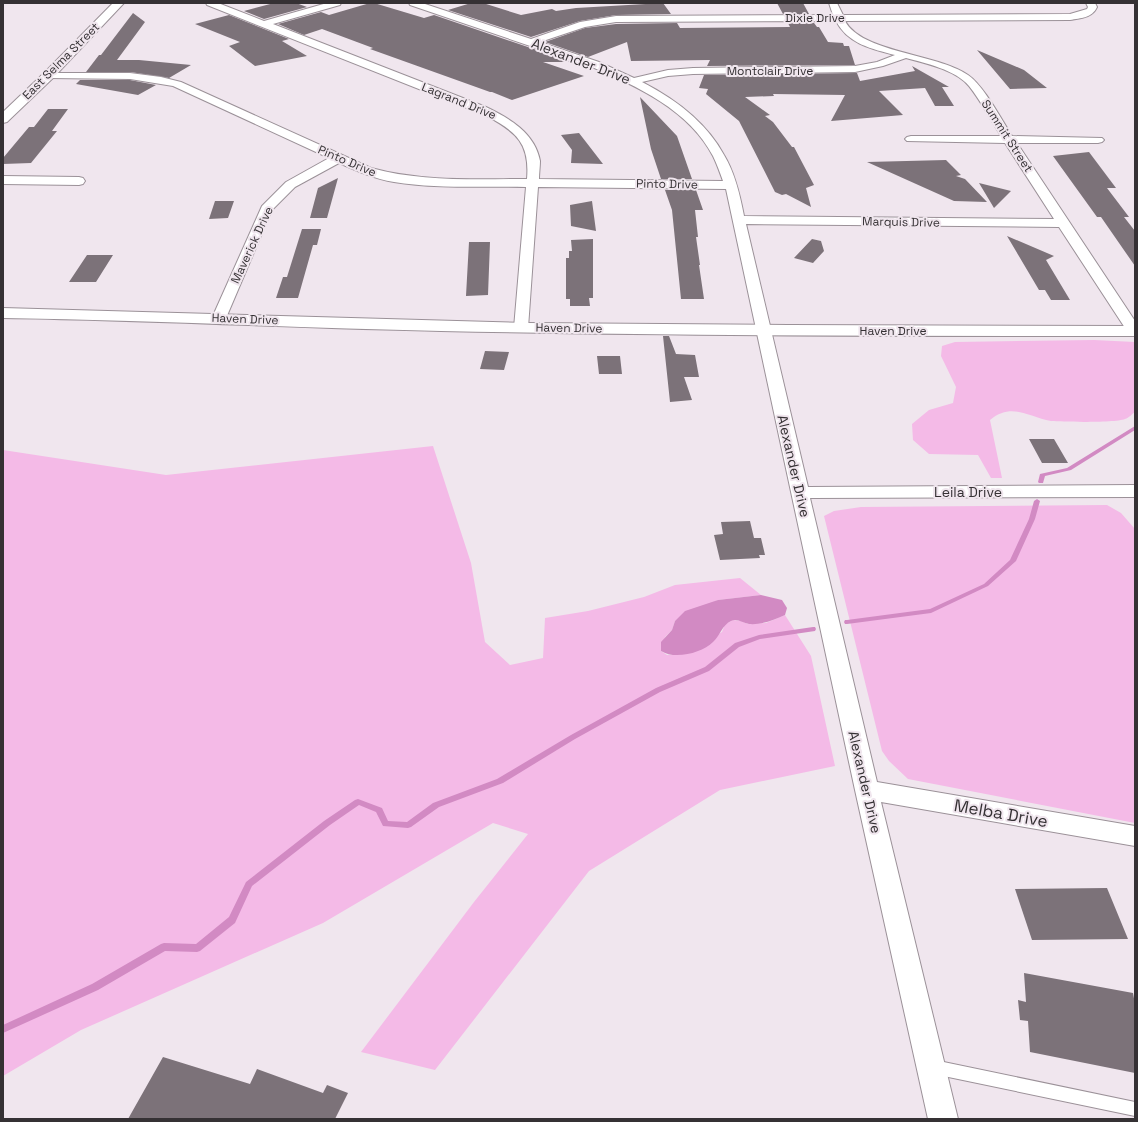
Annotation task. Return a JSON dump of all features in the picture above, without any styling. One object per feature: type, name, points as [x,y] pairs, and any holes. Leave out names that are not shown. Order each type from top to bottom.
[{"type":"street","name":"East Selma Street","points":[[3,119],[49,75],[119,3]]},
{"type":"street","name":"Lagrand Drive","points":[[210,3],[482,109],[501,118],[522,135],[531,148],[534,162],[521,328]]},
{"type":"street","points":[[263,24],[337,3]]},
{"type":"street","name":"Alexander Drive","points":[[413,3],[600,66],[633,80],[670,102],[700,128],[719,155],[731,185],[867,790],[943,1119]]},
{"type":"street","name":"Summit Street","points":[[833,3],[846,29],[859,40],[879,48],[943,66],[967,78],[975,87],[1135,331]]},
{"type":"street","name":"Dixie Drive","points":[[531,42],[583,24],[624,19],[1076,16],[1091,11],[1093,7],[1090,3]]},
{"type":"street","points":[[964,8],[971,17]]},
{"type":"street","points":[[692,9],[693,19]]},
{"type":"street","name":"Montclair Drive","points":[[633,80],[689,71],[855,69],[879,64],[905,55]]},
{"type":"street","name":"Pinto Drive","points":[[49,75],[137,77],[173,83],[375,174],[404,180],[426,182],[731,185]]},
{"type":"street","points":[[910,139],[1098,140]]},
{"type":"street","name":"Maverick Drive","points":[[219,318],[266,209],[272,201],[285,187],[294,181],[339,158]]},
{"type":"street","points":[[3,180],[79,181]]},
{"type":"street","name":"Marquis Drive","points":[[739,220],[1064,223]]},
{"type":"street","name":"Haven Drive","points":[[3,313],[122,314],[351,324],[521,328],[763,331],[1135,331]]},
{"type":"street","name":"Leila Drive","points":[[800,493],[1135,491]]},
{"type":"street","name":"Melba Drive","points":[[867,790],[1135,836]]},
{"type":"lane","points":[[930,1066],[1135,1109]]},
{"type":"shaded area","points":[[1094,340],[1135,342],[1135,412],[1128,418],[1111,421],[1066,422],[1051,421],[1013,411],[998,415],[990,420],[1002,478],[991,478],[978,455],[929,454],[913,440],[912,424],[929,410],[953,403],[956,387],[941,356],[942,346],[955,342]]},
{"type":"shaded area","points":[[433,446],[471,563],[485,642],[510,665],[543,658],[545,618],[588,611],[644,597],[675,585],[740,578],[761,595],[718,600],[675,621],[672,630],[665,637],[661,651],[667,655],[679,655],[722,632],[725,624],[733,620],[748,624],[766,623],[785,615],[811,656],[835,766],[720,790],[589,871],[435,1070],[361,1052],[474,902],[528,834],[493,823],[323,923],[81,1030],[3,1076],[3,450],[166,475]]},
{"type":"shaded area","points":[[1107,505],[1121,513],[1135,529],[1135,823],[908,779],[889,761],[882,751],[824,516],[834,511],[861,507]]},
{"type":"shaded area","points":[[761,595],[782,600],[787,608],[785,615],[758,624],[749,624],[736,620],[731,621],[725,625],[718,637],[713,642],[695,652],[673,655],[661,651],[661,642],[672,630],[675,621],[685,611],[718,600]]},
{"type":"building","points":[[274,3],[296,3],[307,7],[264,19],[244,11]]},
{"type":"building","points":[[370,3],[424,18],[434,15],[572,62],[543,62],[584,76],[512,100],[370,49],[373,48],[322,29],[304,35],[278,24],[321,12],[329,15]]},
{"type":"building","points":[[471,3],[483,3],[521,15],[552,9],[556,11],[576,8],[663,3],[671,14],[616,15],[580,21],[531,37],[448,10]]},
{"type":"building","points":[[777,3],[803,3],[809,14],[783,14]]},
{"type":"building","points":[[133,13],[145,22],[117,60],[139,60],[191,65],[169,78],[130,72],[86,72]]},
{"type":"building","points":[[229,15],[289,39],[282,41],[307,56],[255,66],[229,46],[240,42],[195,24]]},
{"type":"building","points":[[677,23],[680,28],[790,27],[788,23],[814,23],[817,27],[819,27],[828,42],[843,43],[844,46],[849,46],[855,65],[707,66],[710,60],[631,61],[627,42],[588,57],[545,42],[585,28],[616,24]]},
{"type":"building","points":[[977,50],[1024,70],[1047,88],[1010,89]]},
{"type":"building","points":[[912,66],[949,87],[942,87],[954,106],[935,106],[925,88],[879,91],[903,115],[831,121],[845,95],[773,94],[774,96],[745,97],[770,115],[765,116],[773,122],[792,147],[794,147],[814,185],[806,188],[811,207],[786,194],[782,195],[775,192],[739,121],[706,94],[708,89],[699,88],[704,75],[857,73],[860,81],[915,71]]},
{"type":"building","points":[[80,80],[130,80],[156,85],[138,95],[76,84]]},
{"type":"building","points":[[640,97],[677,136],[692,179],[661,179],[651,149]]},
{"type":"building","points":[[48,109],[68,109],[52,131],[57,131],[31,163],[3,164],[3,158],[29,127],[34,127]]},
{"type":"building","points":[[579,133],[603,164],[571,163],[572,150],[561,135]]},
{"type":"building","points":[[1089,152],[1116,188],[1107,188],[1129,217],[1124,217],[1135,231],[1135,266],[1101,217],[1097,217],[1053,156]]},
{"type":"building","points":[[946,160],[961,175],[956,176],[965,179],[987,202],[954,201],[867,162]]},
{"type":"building","points":[[338,178],[327,218],[310,218],[318,188]]},
{"type":"building","points":[[979,183],[1011,191],[994,208]]},
{"type":"building","points":[[665,190],[696,190],[703,210],[695,210],[698,237],[696,237],[704,299],[681,299],[672,210]]},
{"type":"building","points":[[215,201],[234,201],[228,218],[209,219]]},
{"type":"building","points":[[592,201],[596,231],[571,226],[570,205]]},
{"type":"building","points":[[302,229],[321,229],[317,245],[313,245],[298,298],[276,298],[283,277],[287,277]]},
{"type":"building","points":[[1007,236],[1054,256],[1046,260],[1070,300],[1051,300],[1045,290],[1039,290]]},
{"type":"building","points":[[593,239],[593,298],[589,298],[590,306],[570,306],[570,299],[566,299],[566,258],[569,258],[569,251],[572,251],[571,240]]},
{"type":"building","points":[[812,239],[821,241],[824,251],[813,263],[794,258]]},
{"type":"building","points":[[469,242],[490,242],[488,295],[466,296]]},
{"type":"building","points":[[87,255],[113,255],[96,282],[69,282]]},
{"type":"building","points":[[663,336],[669,336],[676,354],[695,355],[699,377],[684,377],[692,400],[670,402]]},
{"type":"building","points":[[485,351],[509,352],[504,370],[480,369]]},
{"type":"building","points":[[597,356],[620,356],[622,374],[599,374]]},
{"type":"building","points":[[1029,439],[1054,439],[1068,463],[1042,463]]},
{"type":"building","points":[[750,521],[754,538],[761,538],[765,555],[759,555],[760,558],[720,560],[714,535],[723,534],[721,522]]},
{"type":"building","points":[[1107,888],[1128,939],[1032,940],[1015,889]]},
{"type":"building","points":[[1024,973],[1133,993],[1135,1004],[1135,1073],[1030,1052],[1028,1021],[1020,1020],[1018,1000],[1026,1002]]},
{"type":"building","points":[[163,1057],[250,1084],[257,1069],[323,1093],[327,1085],[348,1093],[335,1119],[128,1119]]},
{"type":"waterway","points":[[1041,482],[1042,475],[1069,469],[1135,428]]},
{"type":"waterway","points":[[847,622],[931,611],[986,585],[1013,561],[1032,519],[1037,501]]},
{"type":"waterway","points":[[3,1029],[95,987],[164,947],[197,948],[232,920],[249,884],[327,823],[358,802],[379,810],[386,824],[408,825],[436,805],[500,781],[573,737],[658,690],[707,669],[737,645],[759,637],[813,629]]}]
